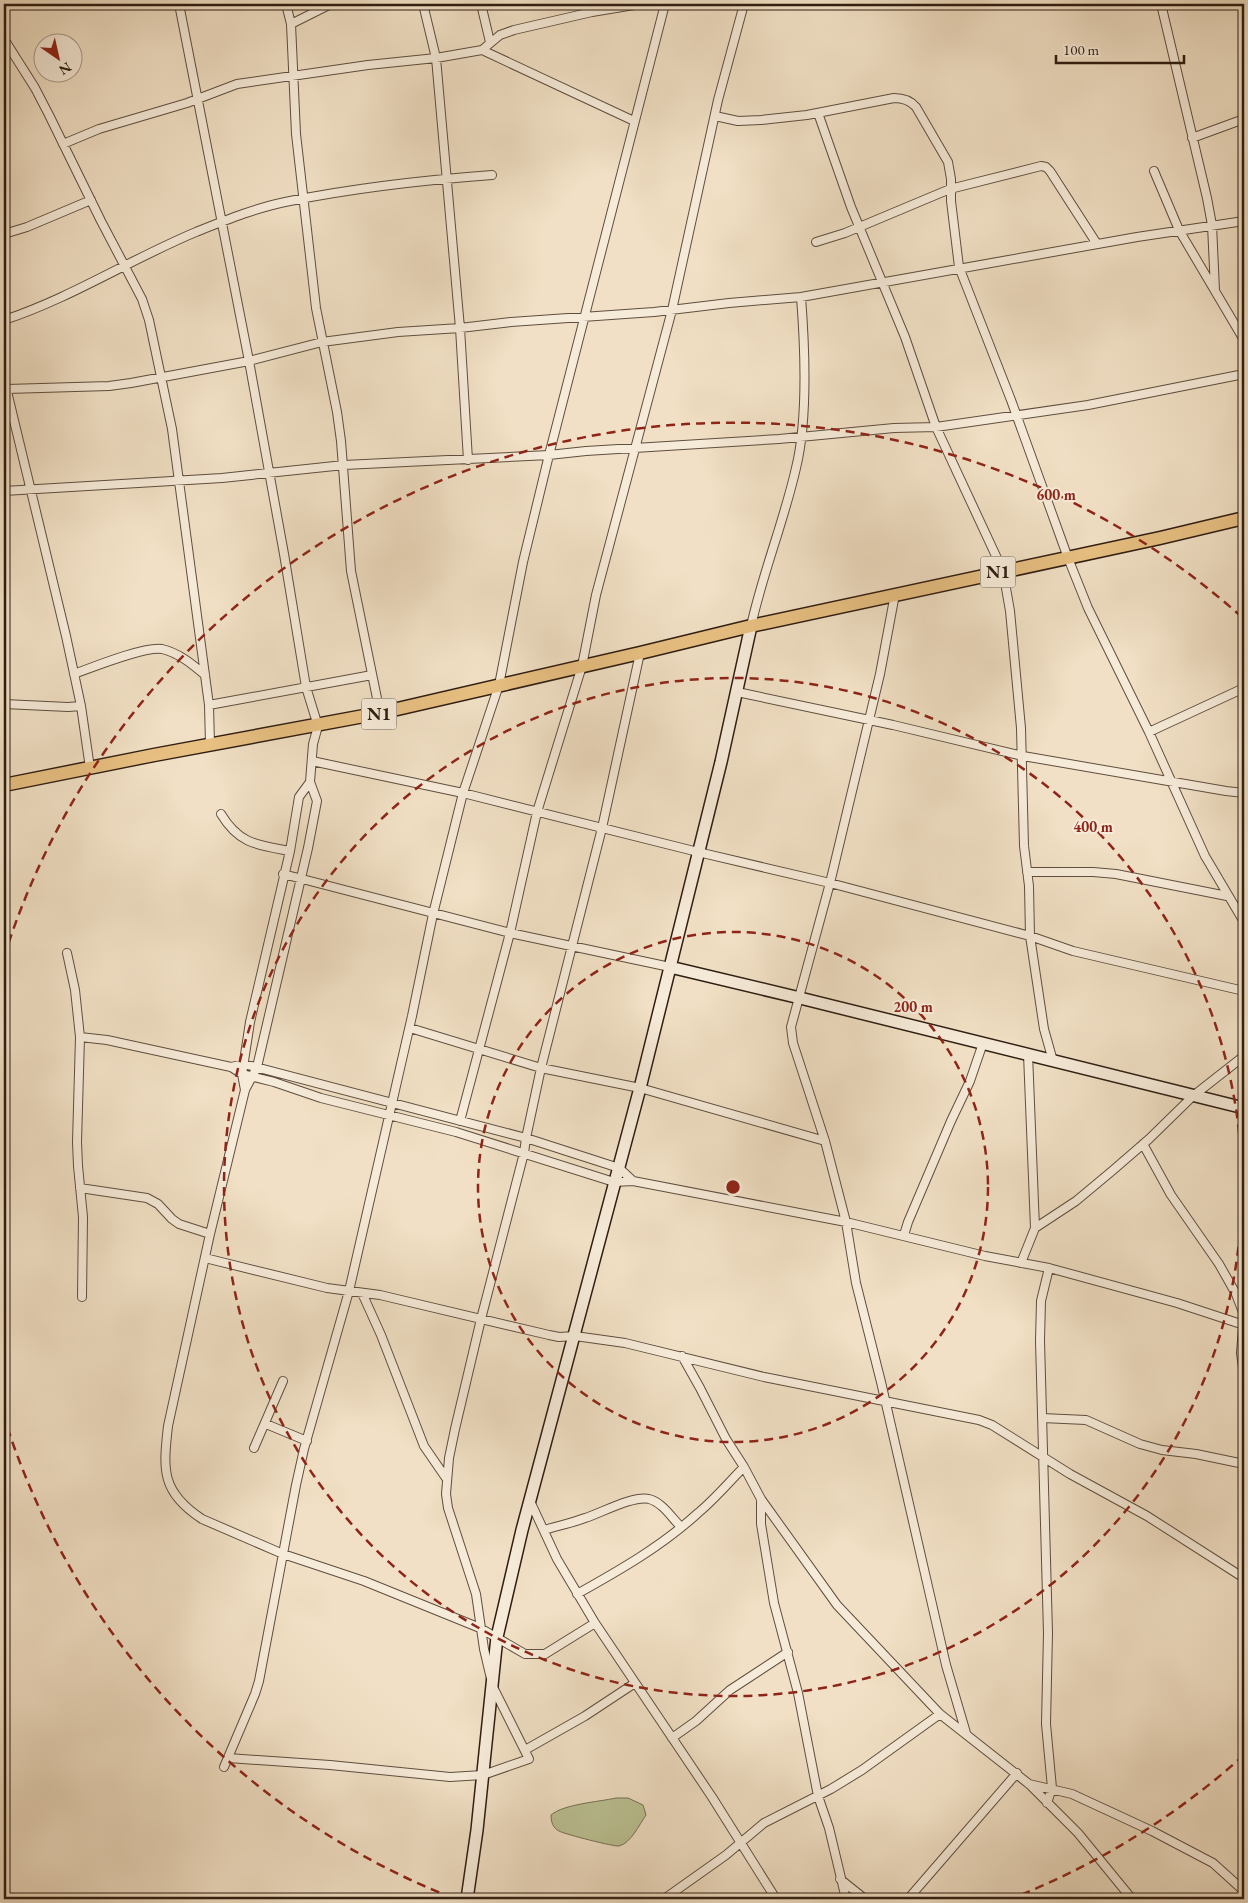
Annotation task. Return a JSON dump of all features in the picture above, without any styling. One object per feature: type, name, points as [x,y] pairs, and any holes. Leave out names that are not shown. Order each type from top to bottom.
[{"type":"main road","name":"N1","points":[[4,785],[210,744],[318,726],[380,713],[640,654],[751,626],[1244,518]]},
{"type":"main road","points":[[467,1899],[483,1775],[497,1637],[530,1501],[640,1088],[737,692],[751,626]]},
{"type":"main road","points":[[670,968],[800,998],[1244,1108]]},
{"type":"street","points":[[179,4],[249,361],[306,687],[318,726],[313,744],[310,782],[317,801],[308,848],[257,1067],[245,1090],[210,1234],[168,1426],[165,1450],[167,1481],[180,1501],[202,1519],[283,1554],[364,1581],[480,1628],[525,1654],[546,1654],[595,1623]]},
{"type":"street","points":[[286,4],[291,24],[296,134],[316,308],[337,412],[344,465],[351,571],[380,713]]},
{"type":"street","points":[[291,24],[330,4]]},
{"type":"street","points":[[423,4],[436,58],[460,328],[468,460]]},
{"type":"street","points":[[481,4],[490,42]]},
{"type":"street","points":[[482,50],[500,35],[514,30],[592,12],[640,4]]},
{"type":"street","points":[[224,1767],[259,1681],[296,1485],[349,1291],[391,1102],[410,1028],[433,914],[464,793],[499,685],[523,562],[548,455],[572,369],[665,4]]},
{"type":"street","points":[[460,1121],[481,1049],[510,933],[537,812],[582,666],[596,595],[672,310],[715,116],[744,4]]},
{"type":"street","points":[[1161,4],[1212,225],[1216,290]]},
{"type":"street","points":[[4,38],[35,88],[90,200],[142,299],[149,320],[172,429],[205,675],[210,744]]},
{"type":"street","points":[[63,144],[99,129],[237,84],[368,65],[436,58],[482,50],[634,121]]},
{"type":"street","points":[[715,116],[738,121],[762,120],[818,113],[894,98],[903,98],[912,102],[948,162],[951,171],[950,189],[959,267],[1088,608],[1149,732],[1205,856],[1244,922]]},
{"type":"street","points":[[818,113],[860,228],[905,337],[936,428],[1002,571],[1010,611],[1023,756],[1022,798],[1030,936],[1044,1029],[1053,1061]]},
{"type":"street","points":[[1192,138],[1244,119]]},
{"type":"street","points":[[816,242],[860,228],[950,189],[1033,167],[1046,167],[1097,244]]},
{"type":"street","points":[[1154,171],[1179,230],[1244,340]]},
{"type":"street","points":[[4,320],[55,300],[195,233],[281,204],[447,178],[492,175]]},
{"type":"street","points":[[4,234],[27,227],[90,200]]},
{"type":"street","points":[[6,389],[110,386],[249,361],[322,342],[398,332],[672,310],[801,297],[959,267],[1002,262],[1179,230],[1244,221]]},
{"type":"street","points":[[751,626],[764,573],[797,468],[802,437],[804,337],[801,297]]},
{"type":"street","points":[[4,490],[269,474],[311,467],[548,455],[802,437],[894,428],[936,428],[1088,405],[1244,374]]},
{"type":"street","points":[[4,379],[74,674],[81,706],[90,768]]},
{"type":"street","points":[[895,594],[880,674],[830,882],[791,1027],[792,1042],[825,1141],[846,1222],[856,1283],[886,1402],[946,1665],[966,1733]]},
{"type":"street","points":[[74,674],[133,653],[160,649],[182,657],[205,675]]},
{"type":"street","points":[[228,1758],[330,1765],[450,1777],[483,1775],[529,1759],[493,1687],[487,1668],[476,1594],[448,1508],[446,1478],[455,1429],[481,1318],[524,1153],[541,1068],[602,828],[640,654]]},
{"type":"street","points":[[208,705],[372,675]]},
{"type":"street","points":[[1149,732],[1244,688]]},
{"type":"street","points":[[737,692],[1023,756],[1244,793]]},
{"type":"street","points":[[4,704],[81,706]]},
{"type":"street","points":[[312,761],[464,793],[698,852],[830,882],[1030,936],[1073,952],[1244,991]]},
{"type":"street","points":[[245,1090],[242,1074],[250,1022],[283,874],[290,851],[299,797],[310,782]]},
{"type":"street","points":[[221,814],[231,830],[245,840],[290,851]]},
{"type":"street","points":[[1027,872],[1093,872],[1227,896]]},
{"type":"street","points":[[283,874],[510,933],[670,968]]},
{"type":"street","points":[[67,953],[75,990],[80,1037],[77,1142],[83,1217],[82,1297]]},
{"type":"street","points":[[410,1028],[541,1068],[640,1088],[825,1141]]},
{"type":"street","points":[[80,1037],[106,1040],[232,1067],[242,1074],[321,1098],[456,1132],[614,1182],[633,1181],[904,1235],[931,1244],[1049,1268],[1177,1303],[1244,1325]]},
{"type":"street","points":[[904,1235],[951,1121],[970,1081],[982,1043]]},
{"type":"street","points":[[1021,1263],[1035,1228],[1028,1054]]},
{"type":"street","points":[[1035,1228],[1076,1201],[1143,1144],[1193,1096],[1244,1056]]},
{"type":"street","points":[[232,1067],[244,1064],[257,1067],[526,1138],[619,1168],[633,1181]]},
{"type":"street","points":[[1143,1144],[1171,1194],[1219,1264],[1236,1294],[1244,1316],[1241,1352],[1244,1376]]},
{"type":"street","points":[[80,1188],[147,1198],[158,1204],[179,1224],[210,1234]]},
{"type":"street","points":[[205,1258],[328,1288],[380,1295],[559,1337],[575,1336],[625,1344],[764,1377],[979,1420],[992,1425],[1070,1474],[1147,1516],[1244,1578]]},
{"type":"street","points":[[1047,1803],[1052,1788],[1046,1724],[1048,1633],[1040,1323],[1042,1301],[1049,1268]]},
{"type":"street","points":[[362,1293],[381,1335],[424,1446],[446,1478]]},
{"type":"street","points":[[682,1356],[726,1439],[761,1499],[840,1609],[940,1714],[1029,1784],[1078,1833],[1132,1899]]},
{"type":"street","points":[[254,1448],[283,1381]]},
{"type":"street","points":[[1042,1418],[1086,1420],[1140,1444],[1162,1450],[1196,1454],[1244,1464]]},
{"type":"street","points":[[266,1424],[307,1441]]},
{"type":"street","points":[[577,1594],[623,1569],[649,1552],[699,1513],[744,1467]]},
{"type":"street","points":[[544,1530],[583,1519],[629,1501],[647,1498],[655,1501],[681,1527]]},
{"type":"street","points":[[761,1499],[761,1524],[768,1573],[798,1694],[818,1796],[829,1828],[846,1899]]},
{"type":"street","points":[[530,1501],[557,1559],[577,1594],[712,1797],[739,1843],[776,1899]]},
{"type":"street","points":[[672,1738],[696,1721],[730,1690],[788,1652]]},
{"type":"street","points":[[525,1750],[585,1716],[635,1683]]},
{"type":"street","points":[[664,1899],[708,1869],[764,1823],[818,1796],[862,1770],[940,1714]]},
{"type":"street","points":[[908,1899],[1017,1773]]},
{"type":"street","points":[[1029,1784],[1072,1794],[1185,1847],[1213,1863],[1244,1891]]},
{"type":"street","points":[[840,1879],[865,1899]]},
{"type":"green space","points":[[616,1798],[628,1798],[643,1805],[646,1815],[634,1833],[619,1846],[559,1831],[551,1820],[551,1815],[564,1808]]}]
